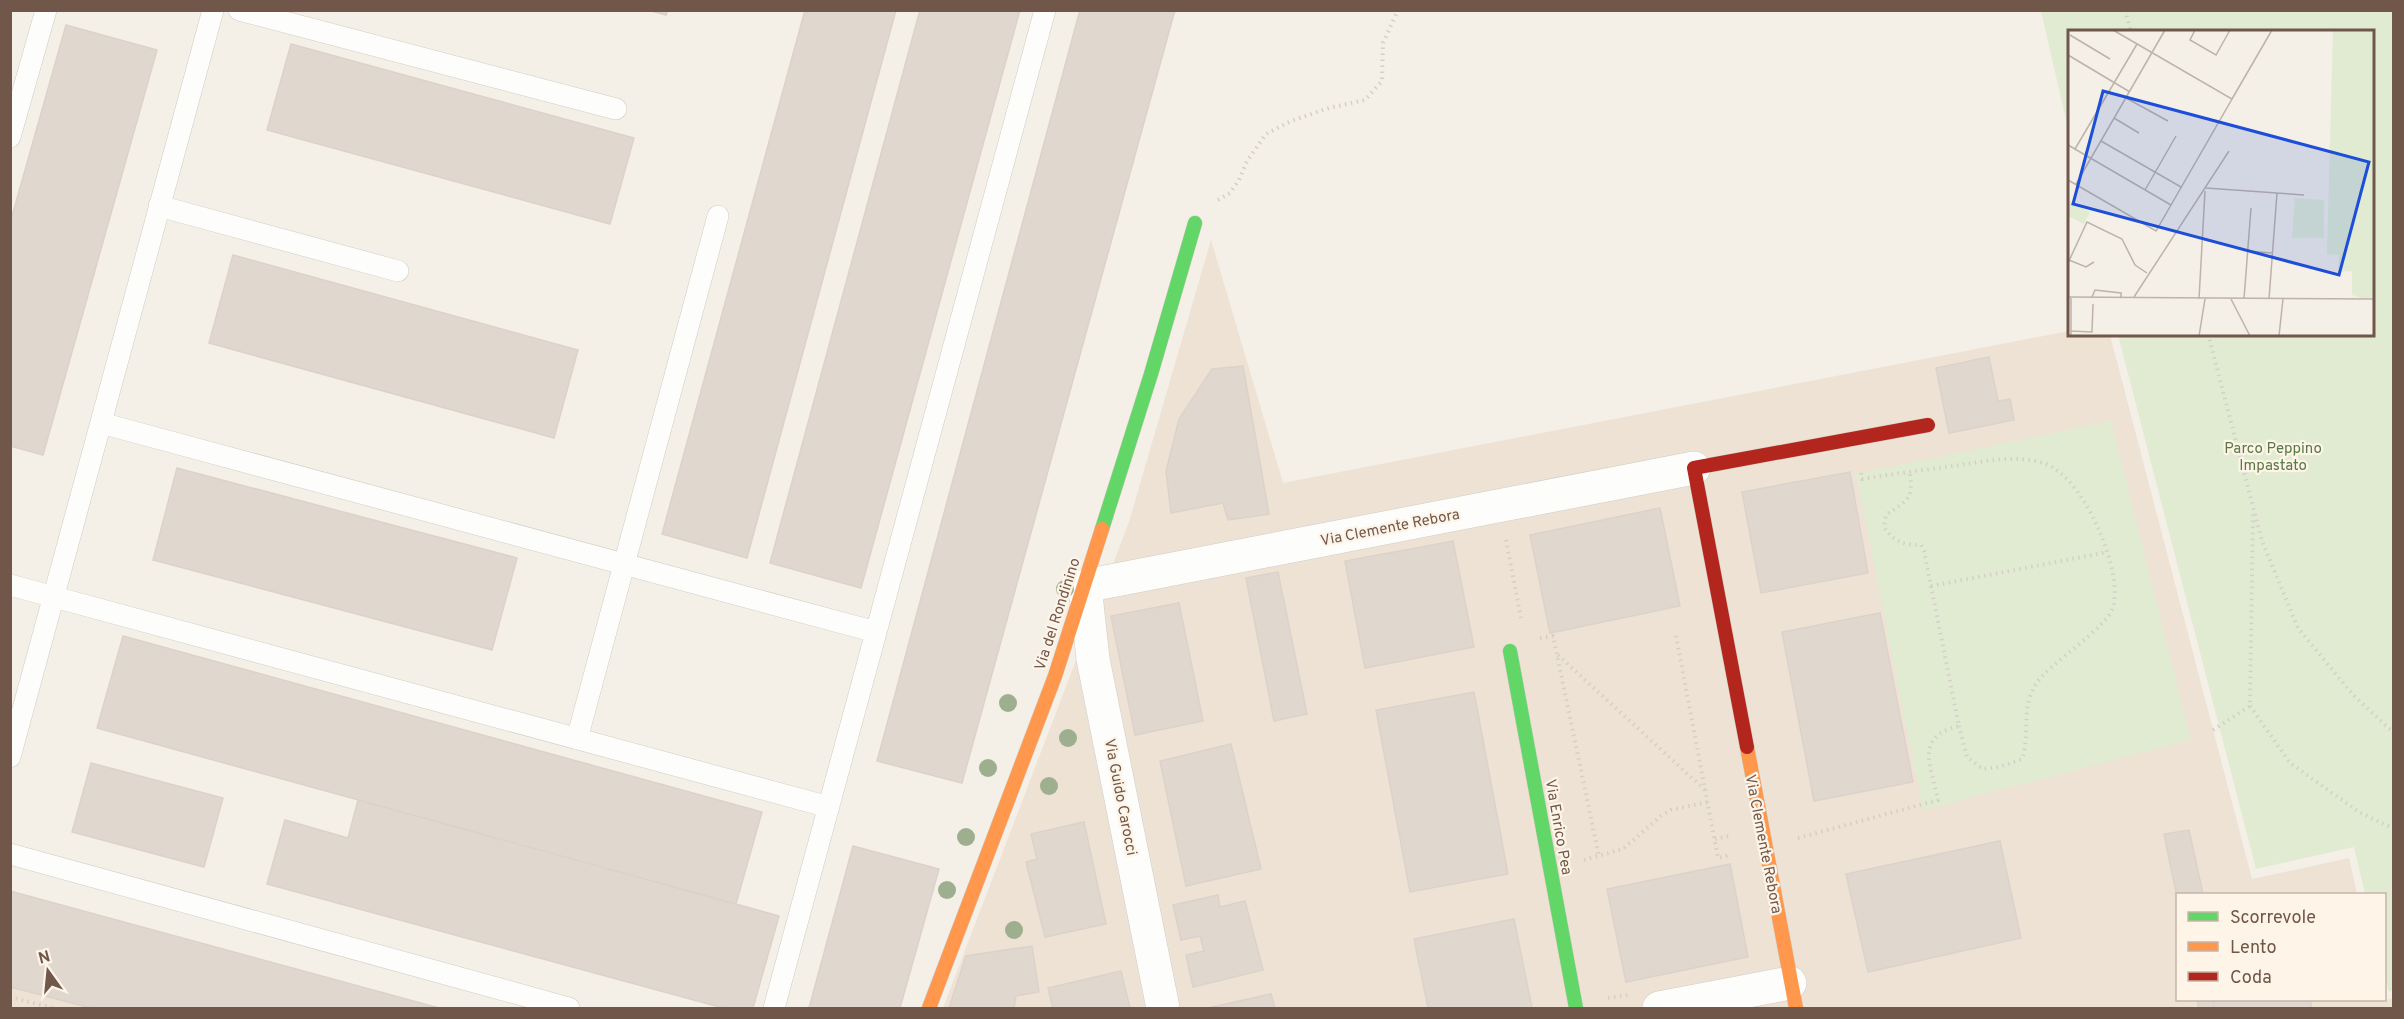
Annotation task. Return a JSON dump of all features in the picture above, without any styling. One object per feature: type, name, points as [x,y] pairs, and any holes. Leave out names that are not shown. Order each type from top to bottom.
[{"type":"street","name":"Via del Rondinino","points":[[929,1008],[1055,676],[1085,586],[1195,223]]},
{"type":"street","name":"Via Clemente Rebora","points":[[1085,586],[1928,425]]},
{"type":"street","name":"Via Clemente Rebora","points":[[1694,468],[1793,996]]},
{"type":"street","name":"Via Guido Carocci","points":[[1085,586],[1093,659],[1163,1008]]},
{"type":"street","name":"Via Enrico Pea","points":[[1510,651],[1576,1008]]},
{"type":"street","points":[[1649,1000],[1793,996]]},
{"type":"lane","points":[[10,137],[46,10]]},
{"type":"lane","points":[[10,757],[213,10]]},
{"type":"lane","points":[[239,10],[616,109]]},
{"type":"lane","points":[[774,1008],[1045,10]]},
{"type":"lane","points":[[159,206],[398,271]]},
{"type":"lane","points":[[577,739],[718,216]]},
{"type":"lane","points":[[101,423],[876,632]]},
{"type":"lane","points":[[10,585],[829,807]]},
{"type":"lane","points":[[10,854],[569,1008]]},
{"type":"path","points":[[1195,223],[1215,202],[1230,193],[1266,134],[1291,121],[1329,108],[1365,100],[1382,81],[1383,43],[1398,10]]},
{"type":"path","points":[[2125,10],[2130,30]]},
{"type":"path","points":[[2209,336],[2262,541],[2298,628],[2353,695],[2394,733]]},
{"type":"path","points":[[1858,464],[1862,479],[1910,472],[2010,458],[2045,464],[2072,484],[2091,513],[2108,552],[2115,591],[2113,610],[2097,628],[2036,683],[2025,720],[2027,744],[2022,759],[1999,767],[1983,769],[1966,757],[1921,545],[1898,542],[1892,539],[1884,527],[1886,515],[1907,501],[1911,490],[1910,472]]},
{"type":"path","points":[[2253,507],[2250,706],[2290,763],[2358,812],[2394,830]]},
{"type":"path","points":[[1505,539],[1523,629]]},
{"type":"path","points":[[1931,586],[2108,552]]},
{"type":"path","points":[[1676,636],[1718,858],[1730,854],[1732,866]]},
{"type":"path","points":[[1557,654],[1706,791]]},
{"type":"path","points":[[2213,730],[2250,706]]},
{"type":"path","points":[[1795,838],[1938,800],[1928,751],[1934,735],[1959,726]]},
{"type":"path","points":[[1550,867],[1599,857],[1623,849],[1671,810],[1708,802]]},
{"type":"path","points":[[10,997],[53,1008]]},
{"type":"path","points":[[1605,999],[1649,1000]]},
{"type":"shaded area","points":[[1211,240],[1283,483],[2068,331],[2068,336],[2110,336],[2252,879],[2349,858],[2357,893],[2176,893],[2176,1001],[2379,1002],[2394,998],[2393,1008],[943,1008],[1129,522]]},
{"type":"shaded area","points":[[11,987],[91,1008],[11,1008]]},
{"type":"green space","name":"Parco Peppino Impastato","points":[[2041,11],[2393,11],[2393,990],[2389,992],[2386,980],[2386,893],[2365,893],[2354,847],[2256,869],[2118,336],[2374,336],[2374,30],[2068,30],[2068,129]]},
{"type":"green space","points":[[2111,421],[2191,740],[1923,810],[1856,474]]},
{"type":"building","points":[[648,10],[668,10],[666,15]]},
{"type":"building","points":[[805,10],[896,10],[747,558],[662,534]]},
{"type":"building","points":[[920,10],[1020,10],[861,588],[770,563]]},
{"type":"building","points":[[1080,10],[1175,10],[962,783],[877,761]]},
{"type":"building","points":[[66,25],[157,50],[43,455],[10,446],[10,223]]},
{"type":"building","points":[[291,44],[634,138],[610,224],[267,130]]},
{"type":"building","points":[[233,255],[578,350],[554,438],[209,343]]},
{"type":"building","points":[[1989,357],[1998,401],[2010,399],[2014,420],[1949,433],[1936,368]]},
{"type":"building","points":[[1243,366],[1269,514],[1228,520],[1223,503],[1171,513],[1166,471],[1179,419],[1212,369]]},
{"type":"building","points":[[177,468],[517,558],[492,650],[153,560]]},
{"type":"building","points":[[1850,472],[1868,573],[1761,593],[1742,492]]},
{"type":"building","points":[[1660,508],[1680,606],[1550,633],[1530,535]]},
{"type":"building","points":[[1453,541],[1474,647],[1365,668],[1345,561]]},
{"type":"building","points":[[1278,572],[1307,714],[1274,721],[1246,578]]},
{"type":"building","points":[[1179,603],[1203,721],[1135,735],[1111,616]]},
{"type":"building","points":[[1880,613],[1913,782],[1814,801],[1782,632]]},
{"type":"building","points":[[123,636],[762,812],[736,904],[97,728]]},
{"type":"building","points":[[1474,692],[1508,874],[1410,892],[1376,710]]},
{"type":"building","points":[[1231,744],[1261,869],[1186,886],[1160,761]]},
{"type":"building","points":[[91,763],[223,798],[204,867],[72,832]]},
{"type":"building","points":[[358,800],[779,916],[753,1008],[723,1008],[267,884],[285,820],[348,838]]},
{"type":"building","points":[[1084,822],[1106,924],[1045,937],[1026,862],[1037,859],[1031,834]]},
{"type":"building","points":[[2189,830],[2203,893],[2176,893],[2164,834]]},
{"type":"building","points":[[2000,841],[2021,938],[1868,972],[1846,874]]},
{"type":"building","points":[[853,846],[939,869],[900,1008],[809,1008]]},
{"type":"building","points":[[1730,864],[1748,957],[1626,982],[1607,889]]},
{"type":"building","points":[[10,891],[439,1008],[91,1008],[10,987]]},
{"type":"building","points":[[1218,895],[1220,907],[1245,901],[1263,970],[1193,987],[1186,955],[1204,951],[1200,936],[1181,940],[1173,905]]},
{"type":"building","points":[[1514,919],[1532,1008],[1428,1008],[1414,939]]},
{"type":"building","points":[[1032,946],[1039,992],[1016,996],[1014,1008],[949,1008],[966,956]]},
{"type":"building","points":[[1121,971],[1130,1008],[1053,1008],[1048,988]]},
{"type":"building","points":[[1271,994],[1275,1008],[1208,1008]]},
{"type":"building","points":[[2197,1001],[2213,1001],[2214,1008],[2199,1008]]},
{"type":"building","points":[[2213,1001],[2310,1001],[2312,1008],[2214,1008]]},
{"type":"traffic: fast","points":[[1102,529],[1151,374],[1195,223]]},
{"type":"traffic: fast","points":[[1510,651],[1576,1008]]},
{"type":"traffic: slow","points":[[929,1008],[1055,676],[1102,529]]},
{"type":"traffic: slow","points":[[1747,747],[1796,1008]]},
{"type":"traffic: jam","points":[[1747,747],[1694,468],[1928,425]]}]
